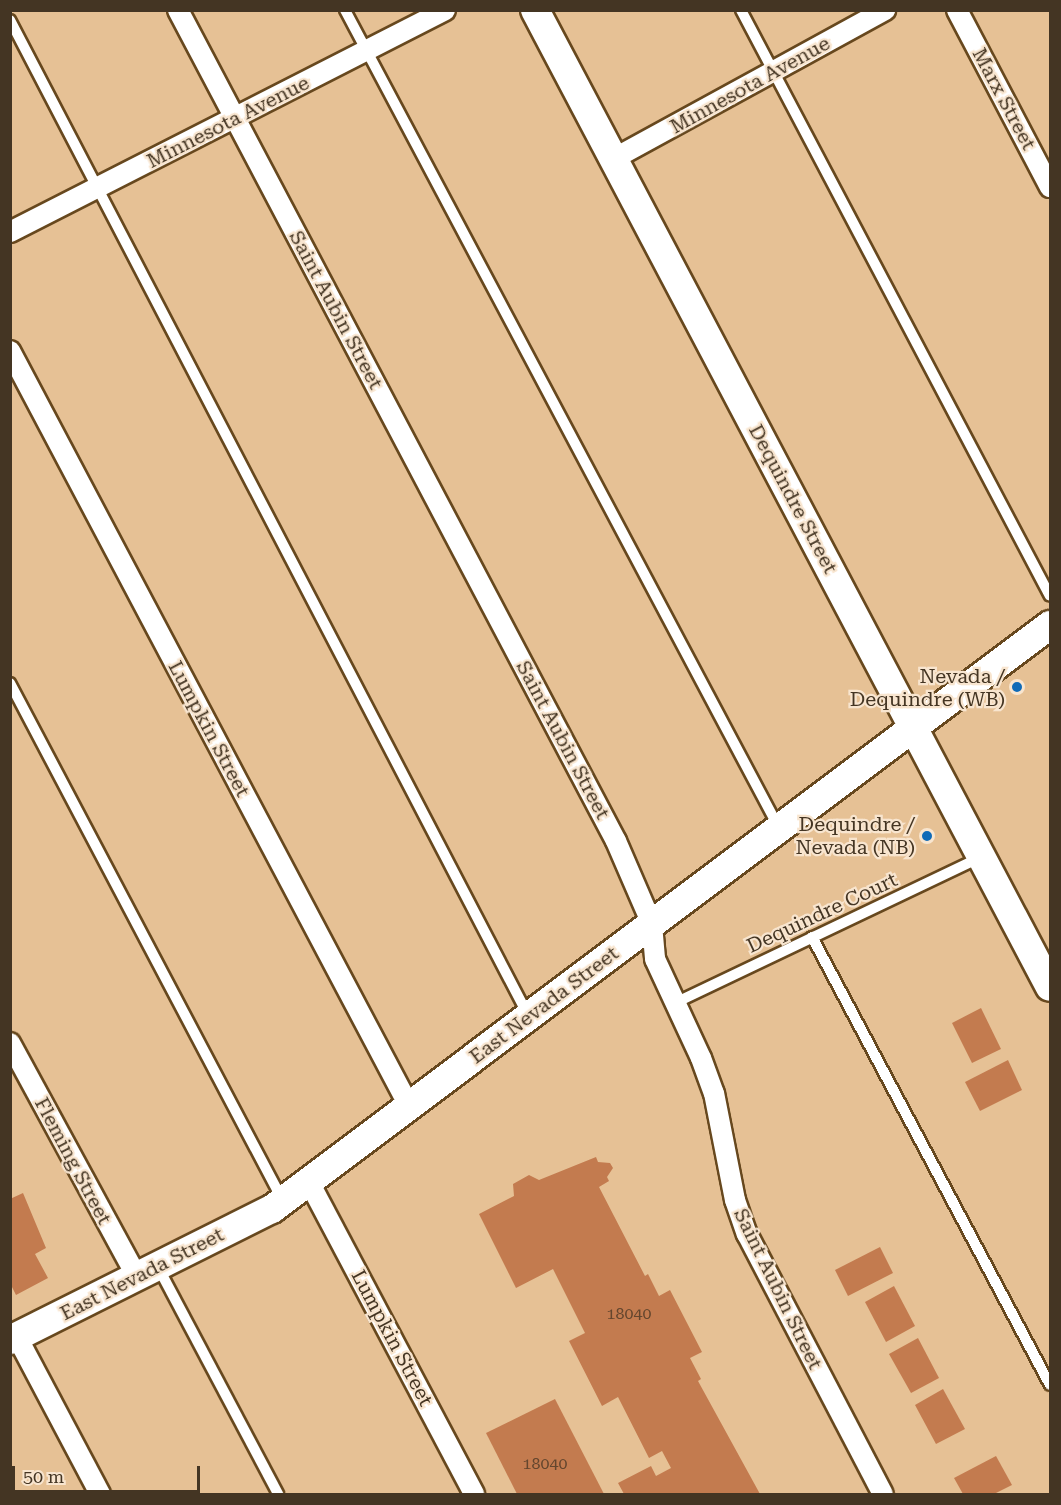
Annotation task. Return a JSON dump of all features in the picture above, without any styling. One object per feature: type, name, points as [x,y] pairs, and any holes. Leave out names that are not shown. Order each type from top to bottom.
[{"type":"street","name":"Saint Aubin Street","points":[[178,10],[610,830],[652,924],[655,959],[677,1002],[714,1093],[735,1200],[747,1234],[883,1494]]},
{"type":"street","name":"Minnesota Avenue","points":[[10,232],[445,10]]},
{"type":"street","name":"Dequindre Street","points":[[535,10],[1050,987]]},
{"type":"street","name":"Minnesota Avenue","points":[[615,159],[885,10]]},
{"type":"street","name":"Marx Street","points":[[957,10],[1050,188]]},
{"type":"street","name":"Lumpkin Street","points":[[10,351],[409,1106]]},
{"type":"street","name":"East Nevada Street","points":[[14,1338],[283,1201],[1050,625]]},
{"type":"street","name":"Fleming Street","points":[[10,1043],[147,1272]]},
{"type":"street","name":"Lumpkin Street","points":[[309,1182],[474,1494]]},
{"type":"street","points":[[14,1338],[100,1494]]},
{"type":"lane","points":[[345,10],[779,828]]},
{"type":"lane","points":[[741,10],[1050,596]]},
{"type":"lane","points":[[10,20],[529,1016]]},
{"type":"lane","points":[[10,683],[283,1201]]},
{"type":"lane","name":"Dequindre Court","points":[[677,1002],[981,857]]},
{"type":"lane","points":[[812,937],[1050,1385]]},
{"type":"lane","points":[[147,1272],[278,1494]]},
{"type":"building","points":[[981,1008],[1001,1049],[972,1063],[952,1023]]},
{"type":"building","points":[[1008,1060],[1022,1090],[980,1111],[965,1082]]},
{"type":"building","points":[[596,1157],[598,1162],[610,1163],[613,1168],[607,1177],[609,1181],[599,1187],[645,1276],[648,1274],[659,1296],[670,1290],[702,1352],[690,1358],[701,1379],[698,1381],[760,1494],[624,1494],[618,1483],[651,1466],[656,1476],[671,1468],[662,1451],[649,1458],[618,1397],[602,1406],[569,1341],[585,1333],[553,1269],[516,1288],[479,1214],[514,1196],[513,1184],[529,1175],[539,1180]]},
{"type":"building","points":[[23,1193],[46,1248],[35,1254],[48,1278],[16,1295],[10,1283],[10,1199]]},
{"type":"building","points":[[880,1247],[893,1273],[848,1296],[835,1270]]},
{"type":"building","points":[[894,1286],[915,1326],[886,1342],[865,1302]]},
{"type":"building","points":[[918,1338],[939,1378],[911,1393],[889,1354]]},
{"type":"building","points":[[943,1389],[965,1429],[936,1444],[915,1405]]},
{"type":"building","points":[[555,1399],[604,1494],[517,1494],[486,1433]]},
{"type":"building","points":[[996,1456],[1012,1485],[994,1494],[963,1494],[954,1478]]},
{"type":"place","name":"Nevada / Dequindre (WB)","points":[[1017,687]]},
{"type":"place","name":"Dequindre / Nevada (NB)","points":[[927,836]]}]
